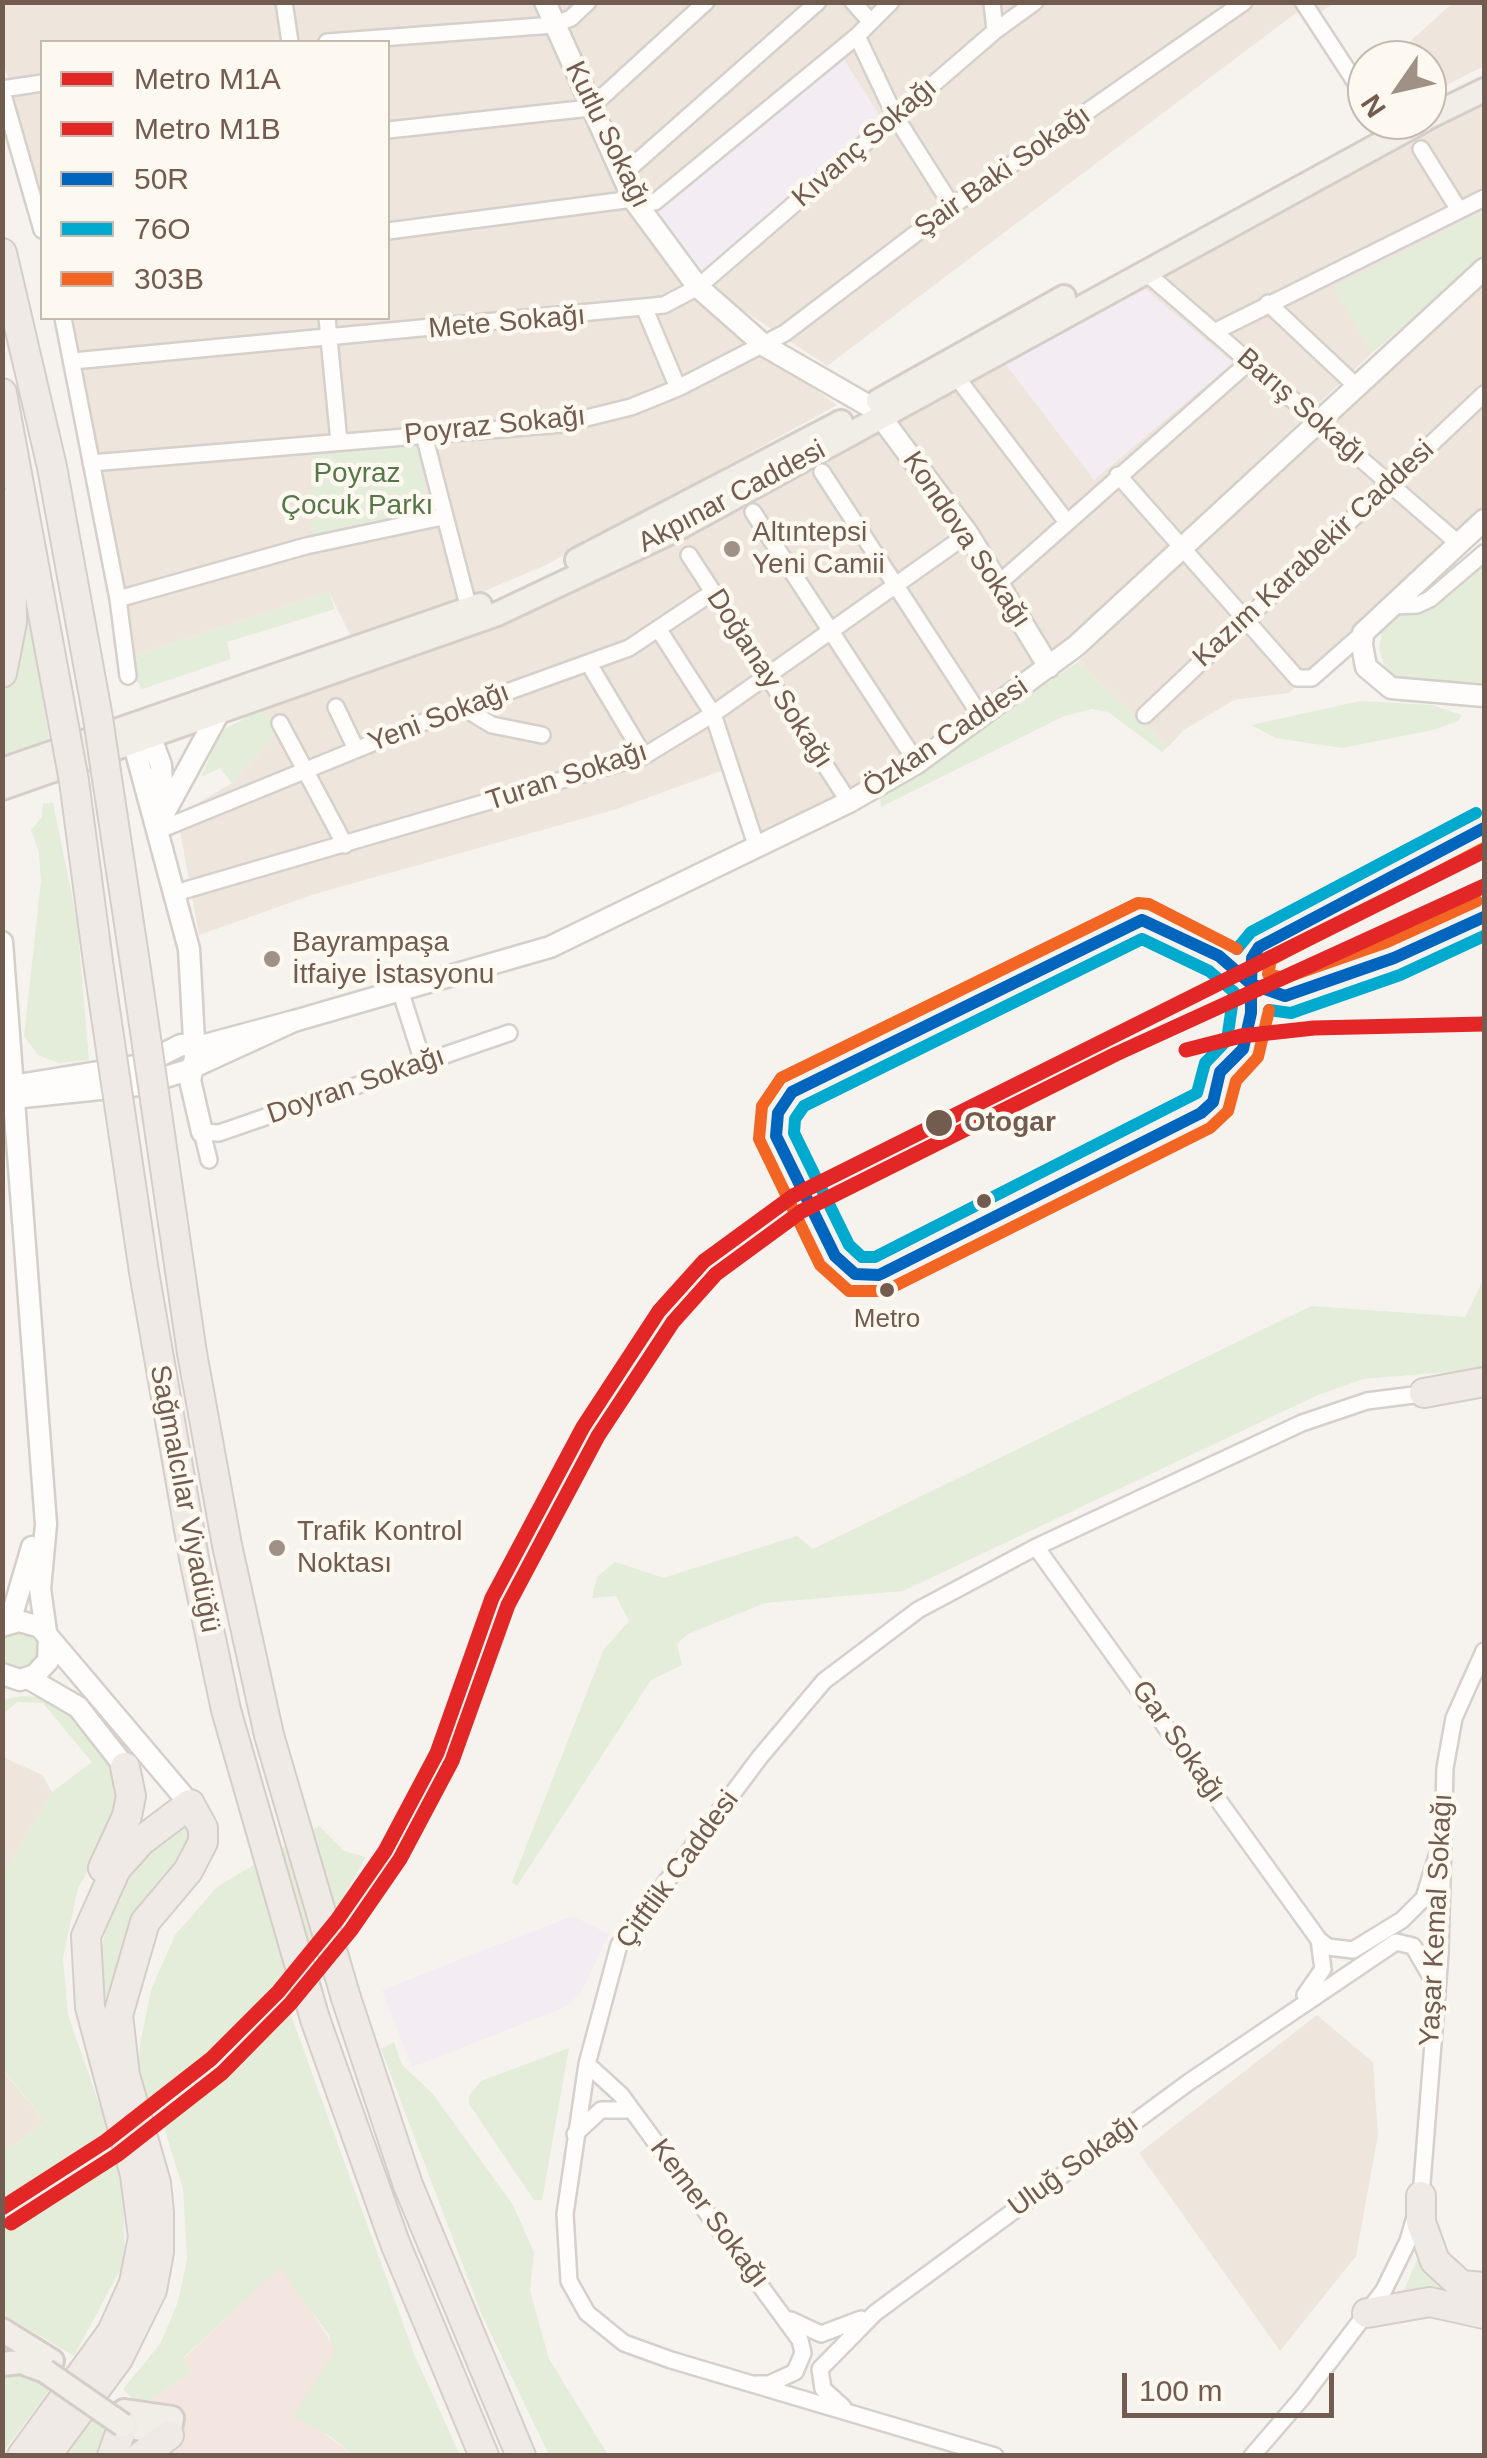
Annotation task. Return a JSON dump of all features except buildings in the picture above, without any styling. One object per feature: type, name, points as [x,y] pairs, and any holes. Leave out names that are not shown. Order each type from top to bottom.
[{"type":"highway","name":"Sağmalcılar Viyadüğü","points":[[2,253],[52,467],[98,718],[189,1333],[227,1545],[278,1768],[346,1998],[408,2184],[520,2456]]},
{"type":"highway","name":"Sağmalcılar Viyadüğü","points":[[2,393],[56,660],[144,1272],[194,1558],[226,1710],[316,2019],[395,2243],[484,2456]]},
{"type":"highway","points":[[2,422],[14,544],[12,622],[2,672]]},
{"type":"highway","points":[[1424,1392],[1484,1382]]},
{"type":"highway","points":[[22,2456],[112,2332],[134,2283],[143,2238],[136,2175],[90,2007],[86,1936],[101,1894],[104,1862],[130,1804],[125,1767]]},
{"type":"highway","points":[[46,2456],[118,2358],[144,2312],[157,2269],[160,2231],[156,2182],[125,2074],[118,2027],[121,1999],[146,1922],[188,1871],[203,1842],[203,1828],[190,1804],[129,1854],[101,1894]]},
{"type":"highway","points":[[1421,2196],[1421,2222],[1435,2261],[1461,2284],[1484,2287]]},
{"type":"highway","points":[[1367,2313],[1430,2302],[1484,2314]]},
{"type":"highway","points":[[112,2456],[124,2418]]},
{"type":"highway","points":[[141,2456],[170,2436]]},
{"type":"main road","points":[[1447,93],[1484,75]]},
{"type":"main road","name":"Akpınar Caddesi","points":[[1447,108],[1484,90]]},
{"type":"main road","name":"Akpınar Caddesi","points":[[2,788],[468,609],[572,562],[875,411],[955,376],[1354,140]]},
{"type":"main road","name":"Akpınar Caddesi","points":[[2,770],[216,716],[497,614],[674,531],[875,411],[1137,266],[1384,140]]},
{"type":"main road","points":[[2,2330],[124,2418],[172,2418],[170,2436]]},
{"type":"main road","points":[[2,2364],[48,2366]]},
{"type":"street","points":[[284,2],[290,40]]},
{"type":"street","name":"Kutlu Sokağı","points":[[544,2],[633,199],[698,287],[765,346],[875,411]]},
{"type":"street","points":[[354,40],[554,25],[571,18],[588,2]]},
{"type":"street","points":[[390,130],[590,108],[706,2]]},
{"type":"street","points":[[622,175],[818,2]]},
{"type":"street","points":[[853,2],[870,21]]},
{"type":"street","points":[[390,232],[633,199],[656,202],[857,36],[891,2]]},
{"type":"street","points":[[992,2],[996,31]]},
{"type":"street","name":"Kıvanç Sokağı","points":[[698,287],[1034,2]]},
{"type":"street","name":"Şair Baki Sokağı","points":[[765,346],[952,206],[1244,2]]},
{"type":"street","points":[[1303,2],[1347,69]]},
{"type":"street","points":[[857,36],[895,116],[952,206]]},
{"type":"street","points":[[40,83],[2,90],[35,173],[40,214]]},
{"type":"street","points":[[1421,150],[1459,210]]},
{"type":"street","points":[[1214,332],[1484,198]]},
{"type":"street","name":"Barış Sokağı","points":[[1137,266],[1459,544]]},
{"type":"street","name":"Özkan Caddesi","points":[[52,1088],[140,1084],[294,1022],[532,954],[849,802],[917,763],[1049,667],[1484,269]]},
{"type":"street","name":"Mete Sokağı","points":[[73,361],[644,308],[664,305],[698,287]]},
{"type":"street","points":[[1268,302],[1354,385]]},
{"type":"street","points":[[644,308],[678,388]]},
{"type":"street","points":[[63,320],[118,600],[128,676]]},
{"type":"street","points":[[327,320],[339,442]]},
{"type":"street","name":"Poyraz Sokağı","points":[[91,463],[562,424],[632,407],[765,346]]},
{"type":"street","points":[[998,584],[1249,362]]},
{"type":"street","points":[[955,376],[1066,521]]},
{"type":"street","name":"Kazım Karabekir Caddesi","points":[[1145,716],[1484,394]]},
{"type":"street","name":"Kondova Sokağı","points":[[875,411],[968,534],[1049,667]]},
{"type":"street","points":[[424,435],[468,609]]},
{"type":"street","points":[[822,472],[982,718]]},
{"type":"street","points":[[1118,475],[1243,620],[1297,678],[1308,680],[1484,520]]},
{"type":"street","points":[[753,512],[917,763]]},
{"type":"street","points":[[118,600],[306,546],[442,517]]},
{"type":"street","name":"Turan Sokağı","points":[[172,894],[644,756],[713,714],[968,534]]},
{"type":"street","points":[[1392,606],[1430,600],[1484,554]]},
{"type":"street","name":"Doğanay Sokağı","points":[[689,556],[849,802]]},
{"type":"street","name":"Yeni Sokağı","points":[[160,824],[462,707],[589,664],[659,630],[713,592]]},
{"type":"street","points":[[659,630],[713,714],[757,848]]},
{"type":"street","points":[[1363,633],[1366,667],[1380,683],[1484,696]]},
{"type":"street","points":[[589,664],[644,756]]},
{"type":"street","points":[[336,707],[356,749]]},
{"type":"street","points":[[462,707],[492,725],[542,735]]},
{"type":"street","points":[[160,824],[216,716]]},
{"type":"street","points":[[280,724],[344,844]]},
{"type":"street","points":[[141,736],[172,894],[189,949],[188,1124],[202,1132],[208,1160]]},
{"type":"street","points":[[2,942],[40,1485],[46,1524],[40,1588],[48,1661],[13,1681]]},
{"type":"street","points":[[186,1063],[166,1064],[191,984]]},
{"type":"street","points":[[400,990],[424,1062]]},
{"type":"street","name":"Doyran Sokağı","points":[[202,1132],[219,1133],[510,1033]]},
{"type":"street","points":[[10,1039],[52,1088]]},
{"type":"street","points":[[13,1092],[52,1088],[140,1065],[169,1050]]},
{"type":"street","points":[[15,1142],[52,1088]]},
{"type":"street","name":"Çitftlik Caddesi","points":[[995,2456],[741,2384],[624,2343],[587,2313],[568,2281],[565,2257],[575,2136],[587,2064],[619,1945],[760,1757],[824,1681],[918,1610],[1036,1547],[1302,1423],[1367,1400],[1424,1392],[1484,1392]]},
{"type":"street","points":[[40,1485],[30,1559],[6,1624],[30,1622],[47,1635],[190,1804]]},
{"type":"street","name":"Gar Sokağı","points":[[1036,1547],[1318,1940]]},
{"type":"street","name":"Yaşar Kemal Sokağı","points":[[1421,2196],[1446,1833],[1448,1744],[1454,1718],[1484,1651]]},
{"type":"street","points":[[13,1681],[78,1707],[125,1767]]},
{"type":"street","points":[[1318,1940],[1328,1947],[1353,1950],[1418,1907],[1430,1886],[1446,1833]]},
{"type":"street","points":[[1276,2022],[1320,1977],[1324,1956],[1318,1940]]},
{"type":"street","points":[[1276,2022],[1396,1942],[1414,1946],[1436,1985]]},
{"type":"street","name":"Uluğ Sokağı","points":[[875,2313],[1276,2022]]},
{"type":"street","name":"Kemer Sokağı","points":[[587,2064],[631,2110],[703,2212],[788,2318]]},
{"type":"street","points":[[575,2136],[601,2110],[631,2110]]},
{"type":"street","points":[[1252,2456],[1367,2313],[1398,2264],[1421,2196]]},
{"type":"street","points":[[788,2318],[821,2334],[875,2313]]},
{"type":"street","points":[[866,2419],[833,2401],[818,2378],[830,2356],[875,2313]]},
{"type":"street","points":[[741,2384],[769,2384],[795,2372],[803,2352],[788,2318]]},
{"type":"shaded area","points":[[1454,2],[1484,3],[1484,66],[1447,85],[1447,40],[1411,40]]},
{"type":"shaded area","points":[[2,3],[537,3],[616,189],[673,268],[713,315],[837,405],[546,565],[430,614],[351,636],[329,592],[133,656],[73,320],[390,320],[390,40],[40,40],[40,186],[3,62]]},
{"type":"shaded area","points":[[551,3],[1333,3],[1320,13],[1296,13],[827,366],[731,302],[704,272],[842,58],[655,211],[613,145]]},
{"type":"shaded area","points":[[843,58],[880,116],[704,272],[655,211]]},
{"type":"shaded area","points":[[1484,100],[1484,211],[1335,287],[1372,353],[1050,657],[896,419],[1004,362],[1095,479],[1232,363],[1144,288],[1202,246],[1407,140],[1447,140],[1447,119]]},
{"type":"shaded area","points":[[1484,285],[1484,511],[1289,693],[1234,700],[1184,730],[1168,747],[1078,662],[1258,488]]},
{"type":"shaded area","points":[[1144,288],[1232,362],[1094,480],[1004,362]]},
{"type":"shaded area","points":[[878,426],[957,533],[1041,665],[926,748],[859,788],[759,833],[735,766],[617,809],[315,894],[199,935],[177,815],[232,783],[277,731],[263,709],[573,587]]},
{"type":"shaded area","points":[[3,1757],[42,1775],[52,1792],[3,1877]]},
{"type":"shaded area","points":[[572,1916],[609,1934],[582,1991],[566,2007],[412,2067],[382,1990]]},
{"type":"shaded area","points":[[1317,2015],[1373,2062],[1378,2135],[1356,2256],[1280,2351],[1139,2153]]},
{"type":"shaded area","points":[[2,2070],[46,2122],[3,2153],[2,2153]]},
{"type":"shaded area","points":[[280,2267],[296,2285],[333,2346],[334,2353],[323,2374],[315,2426],[353,2455],[158,2455],[146,2403],[191,2373],[183,2359]]},
{"type":"green space","points":[[1484,211],[1484,257],[1372,353],[1334,287]]},
{"type":"green space","name":"Poyraz Çocuk Parkı","points":[[419,446],[429,517],[312,537],[312,454]]},
{"type":"green space","points":[[1484,559],[1484,683],[1388,679],[1379,649],[1382,631],[1392,619],[1426,607]]},
{"type":"green space","points":[[329,592],[335,609],[227,642],[231,659],[142,689],[130,671],[133,656]]},
{"type":"green space","points":[[23,612],[30,612],[50,744],[3,761],[3,701]]},
{"type":"green space","points":[[1078,662],[1168,747],[1162,752],[1108,712],[1092,709],[1064,716],[881,807],[880,798]]},
{"type":"green space","points":[[1361,701],[1432,705],[1462,715],[1458,721],[1433,730],[1342,748],[1276,738],[1251,725]]},
{"type":"green space","points":[[263,709],[277,731],[232,783],[220,768],[201,777],[221,731]]},
{"type":"green space","points":[[53,802],[77,921],[89,1060],[59,1063],[38,1055],[24,1036],[41,881],[39,853],[31,830],[42,817],[43,804]]},
{"type":"green space","points":[[1484,1278],[1484,1369],[1363,1379],[1318,1395],[903,1591],[765,1603],[688,1634],[677,1644],[682,1665],[651,1680],[517,1886],[512,1882],[604,1649],[629,1621],[616,1596],[592,1598],[597,1577],[615,1562],[663,1578],[797,1536],[813,1549],[1311,1306],[1465,1317]]},
{"type":"green space","points":[[20,1631],[34,1636],[39,1650],[34,1664],[20,1669],[6,1664],[1,1650],[6,1636]]},
{"type":"green space","points":[[43,1697],[64,1708],[111,1764],[119,1784],[115,1823],[78,1888],[63,1958],[68,2015],[109,2132],[3,2201],[3,2153],[46,2122],[3,2070],[3,1877],[52,1792],[92,1762],[43,1703],[17,1702],[3,1714],[3,1700]]},
{"type":"green space","points":[[184,1821],[194,1828],[185,1859],[151,1893],[118,1958],[107,2034],[101,1954],[110,1908],[128,1871]]},
{"type":"green space","points":[[319,1826],[344,1851],[366,1857],[330,1920],[234,2030],[149,2101],[139,2065],[140,2044],[151,1990],[175,1935],[217,1887]]},
{"type":"green space","points":[[287,2004],[415,2356],[460,2455],[353,2455],[330,2436],[293,2416],[334,2353],[329,2335],[280,2268],[183,2358],[191,2373],[146,2403],[135,2401],[123,2389],[160,2344],[178,2302],[187,2259],[183,2189],[162,2121]]},
{"type":"green space","points":[[394,2042],[402,2065],[433,2094],[513,2205],[534,2252],[530,2291],[549,2359],[608,2455],[549,2455],[481,2313],[381,2049]]},
{"type":"green space","points":[[569,2048],[542,2200],[534,2200],[469,2104],[469,2096],[481,2081]]},
{"type":"green space","points":[[114,2160],[123,2189],[125,2261],[74,2356],[3,2314],[2,2229]]},
{"type":"green space","points":[[1419,2255],[1446,2287],[1445,2296],[1400,2300]]},
{"type":"green space","points":[[3,2372],[32,2374],[51,2388],[3,2452]]},
{"type":"green space","points":[[93,2419],[107,2429],[107,2455],[64,2456]]},
{"type":"metro line","name":"M1A","points":[[2,2208],[106,2141],[211,2059],[278,1992],[337,1920],[385,1851],[437,1753],[492,1598],[583,1427],[659,1311],[704,1261],[793,1196],[1484,851]]},
{"type":"metro line","name":"M1B","points":[[11,2223],[117,2155],[222,2073],[290,2004],[351,1930],[400,1859],[452,1761],[508,1605],[598,1436],[673,1322],[716,1274],[802,1211],[1116,1054],[1484,886]]},
{"type":"metro line","name":"M1B","points":[[1186,1050],[1241,1036],[1314,1028],[1484,1024]]},
{"type":"transit line","name":"76O","points":[[1237,949],[1251,932],[1476,813]]},
{"type":"transit line","name":"50R","points":[[1251,984],[1252,958],[1259,947],[1484,828]]},
{"type":"transit line","name":"303B","points":[[1477,901],[1387,942],[1284,978],[1268,974],[1271,960],[1484,848]]},
{"type":"transit line","name":"303B","points":[[1237,949],[1149,904],[1138,903],[781,1078],[762,1106],[759,1139],[820,1265],[849,1291],[885,1291],[1210,1128],[1228,1111],[1236,1081],[1258,1057],[1269,1010]]},
{"type":"transit line","name":"50R","points":[[1251,984],[1285,996],[1394,958],[1484,917]]},
{"type":"transit line","name":"50R","points":[[1142,920],[1219,956],[1251,984],[1251,1013],[1243,1049],[1220,1072],[1213,1102],[1201,1113],[879,1275],[855,1274],[835,1256],[776,1136],[778,1113],[792,1092],[1142,920]]},
{"type":"transit line","name":"76O","points":[[1269,1010],[1291,1013],[1400,975],[1484,936]]},
{"type":"transit line","name":"76O","points":[[1142,939],[1209,971],[1234,992],[1227,1040],[1205,1063],[1197,1093],[875,1257],[862,1257],[849,1245],[794,1133],[795,1119],[804,1106],[1142,939]]},
{"type":"place","name":"Altıntepsi Yeni Camii","points":[[732,549]]},
{"type":"place","name":"Bayrampaşa İtfaiye İstasyonu","points":[[272,959]]},
{"type":"place","name":"Otogar","points":[[939,1123]]},
{"type":"place","name":"Metro","points":[[887,1290]]},
{"type":"place","name":"Trafik Kontrol Noktası","points":[[277,1548]]}]
